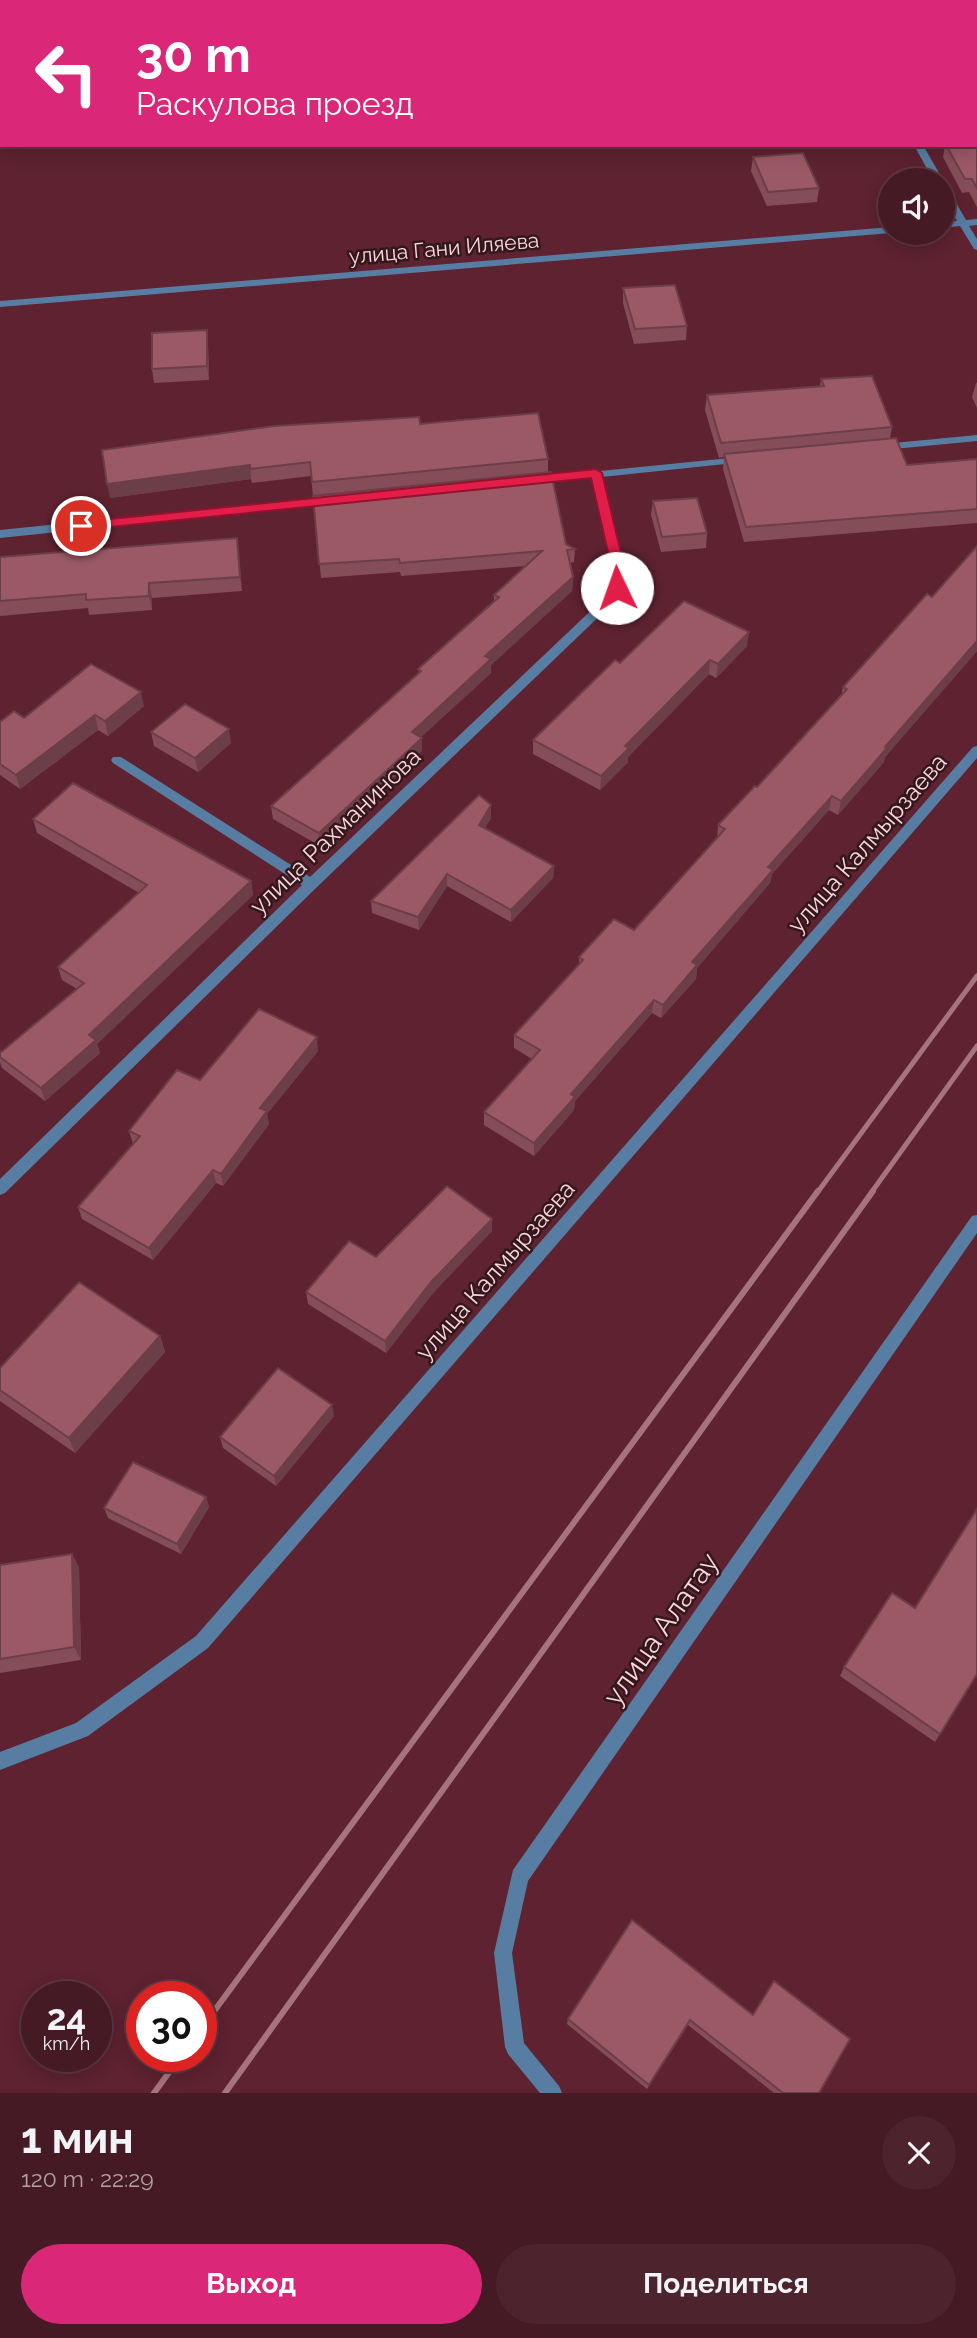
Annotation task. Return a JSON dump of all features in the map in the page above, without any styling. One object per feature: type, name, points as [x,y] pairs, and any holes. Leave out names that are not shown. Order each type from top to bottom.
[{"type":"street","points":[[919,147],[931,168]]},
{"type":"street","points":[[955,210],[977,247]]},
{"type":"street","points":[[955,224],[977,222]]},
{"type":"street","name":"улица Гани Иляева","points":[[0,304],[878,231]]},
{"type":"street","points":[[868,448],[977,438]]},
{"type":"street","points":[[527,480],[759,458]]},
{"type":"street","name":"улица Рахманинова","points":[[0,1189],[311,884],[606,603],[617,588],[620,574],[596,473]]},
{"type":"street","points":[[0,534],[346,499]]},
{"type":"street","name":"улица Калмырзаева","points":[[0,1761],[82,1730],[202,1642],[977,750]]},
{"type":"street","points":[[117,760],[311,884]]},
{"type":"street","name":"улица Алатау","points":[[552,2093],[515,2047],[503,1953],[520,1877],[977,1220]]},
{"type":"building","points":[[947,147],[977,147],[977,188],[972,179],[965,179]]},
{"type":"building","points":[[803,153],[819,188],[768,192],[753,157]]},
{"type":"building","points":[[675,285],[687,326],[635,329],[623,288]]},
{"type":"building","points":[[207,330],[207,366],[152,369],[152,333]]},
{"type":"building","points":[[872,376],[892,427],[721,443],[707,395],[824,386],[821,379]]},
{"type":"building","points":[[538,413],[548,459],[312,482],[310,462],[250,469],[250,465],[107,484],[102,450],[274,426],[419,417],[420,424]]},
{"type":"building","points":[[896,438],[907,465],[977,459],[977,509],[746,527],[724,454]]},
{"type":"building","points":[[551,472],[566,544],[575,549],[567,550],[573,577],[485,656],[491,659],[412,732],[422,738],[319,833],[271,806],[421,671],[418,669],[499,597],[494,595],[542,551],[400,563],[399,559],[319,564],[313,496]]},
{"type":"building","points":[[697,498],[707,533],[662,537],[653,501]]},
{"type":"building","points":[[237,538],[240,577],[149,583],[149,596],[86,600],[86,594],[0,601],[0,557]]},
{"type":"building","points":[[977,546],[977,641],[841,801],[832,796],[768,867],[773,870],[692,962],[697,965],[663,1005],[654,1000],[571,1094],[575,1097],[534,1143],[484,1112],[540,1050],[514,1035],[583,960],[579,957],[614,919],[634,930],[725,829],[718,825],[755,786],[757,787],[847,689],[843,687],[927,594],[932,597]]},
{"type":"building","points":[[684,601],[749,632],[718,664],[710,660],[625,746],[629,748],[601,776],[533,740],[615,660],[620,663]]},
{"type":"building","points":[[91,664],[141,692],[105,721],[95,715],[16,775],[0,764],[0,722],[14,711],[24,718]]},
{"type":"building","points":[[185,704],[229,729],[195,758],[151,732]]},
{"type":"building","points":[[73,783],[251,881],[89,1035],[96,1040],[41,1088],[0,1057],[0,1053],[84,983],[58,967],[147,885],[33,819]]},
{"type":"building","points":[[479,795],[491,805],[479,825],[554,866],[511,910],[447,874],[418,917],[371,901]]},
{"type":"building","points":[[259,1009],[317,1037],[260,1108],[267,1111],[221,1174],[213,1170],[149,1248],[78,1207],[140,1136],[129,1131],[177,1070],[200,1080]]},
{"type":"building","points":[[447,1186],[492,1219],[432,1281],[385,1341],[306,1292],[349,1241],[376,1257]]},
{"type":"building","points":[[79,1282],[160,1336],[69,1438],[0,1390],[0,1368]]},
{"type":"building","points":[[278,1368],[332,1405],[274,1476],[220,1437]]},
{"type":"building","points":[[133,1462],[206,1497],[177,1544],[104,1508]]},
{"type":"building","points":[[977,1509],[977,1674],[940,1734],[844,1667],[892,1593],[915,1608]]},
{"type":"building","points":[[72,1554],[74,1647],[0,1659],[0,1565]]},
{"type":"building","points":[[632,1920],[753,2015],[774,1981],[850,2039],[819,2093],[783,2093],[690,2020],[649,2085],[568,2019]]},
{"type":"railway","points":[[817,1193],[977,976]]},
{"type":"railway","points":[[871,1193],[977,1046]]},
{"type":"railway","points":[[217,2007],[818,1191]]},
{"type":"railway","points":[[225,2093],[873,1191]]},
{"type":"railway","points":[[154,2093],[169,2072]]},
{"type":"route","points":[[81,526],[596,473],[620,574],[617,588]]}]
